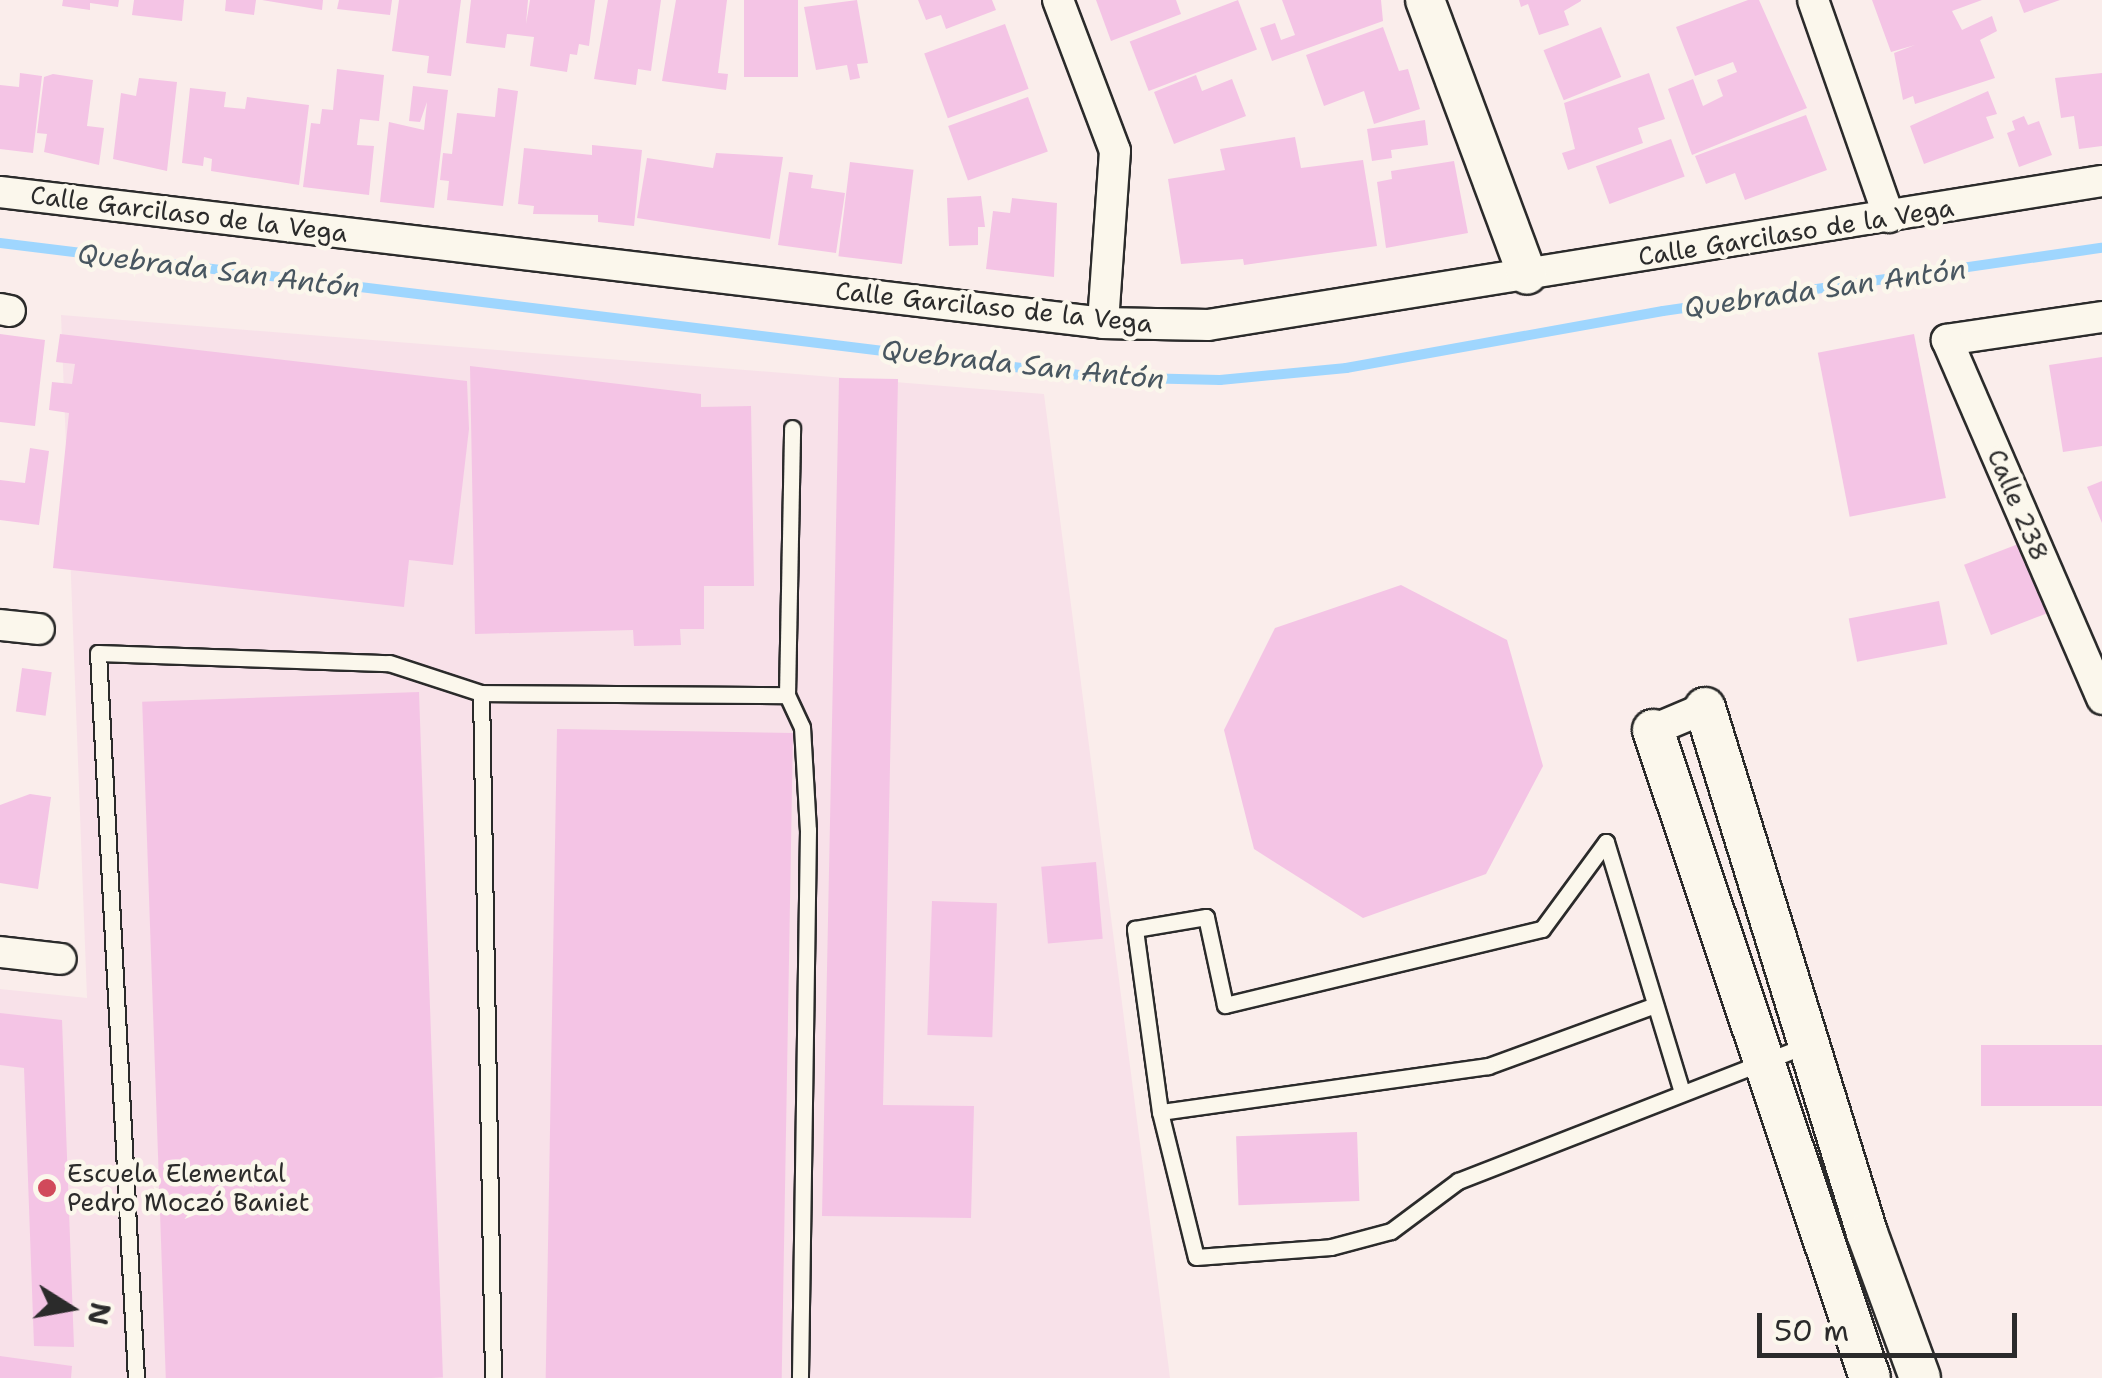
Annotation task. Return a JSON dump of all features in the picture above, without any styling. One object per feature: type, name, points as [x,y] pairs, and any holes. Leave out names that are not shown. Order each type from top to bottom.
[{"type":"main road","points":[[1705,708],[1920,1378]]},
{"type":"main road","points":[[1652,730],[1870,1378]]},
{"type":"street","points":[[1058,0],[1115,151],[1103,323]]},
{"type":"street","points":[[1425,0],[1527,276]]},
{"type":"street","points":[[1812,0],[1888,217]]},
{"type":"street","name":"Calle Garcilaso de la Vega","points":[[0,192],[1103,323],[1208,325],[2102,181]]},
{"type":"street","name":"Calle 238","points":[[2102,318],[1947,340],[2102,699]]},
{"type":"street","points":[[0,625],[40,630]]},
{"type":"street","points":[[1652,730],[1705,708]]},
{"type":"street","points":[[0,952],[62,959]]},
{"type":"lane","points":[[792,428],[787,695],[802,727],[808,830],[800,1378]]},
{"type":"lane","points":[[136,1378],[98,653],[389,663],[481,694],[787,695]]},
{"type":"lane","points":[[481,694],[493,1378]]},
{"type":"lane","points":[[1682,1092],[1606,842],[1542,929],[1225,1004],[1206,917],[1135,930],[1160,1112],[1196,1257],[1331,1248],[1392,1231],[1458,1181],[1810,1043]]},
{"type":"lane","points":[[1160,1112],[1488,1066],[1655,1006]]},
{"type":"shaded area","points":[[61,315],[1044,394],[1170,1378],[0,1378],[0,989],[87,998]]},
{"type":"building","points":[[63,0],[119,0],[118,7],[90,3],[90,10],[62,6]]},
{"type":"building","points":[[134,0],[184,0],[182,21],[132,15]]},
{"type":"building","points":[[226,0],[256,0],[254,15],[225,11]]},
{"type":"building","points":[[262,0],[323,0],[322,10]]},
{"type":"building","points":[[339,0],[392,0],[390,15],[337,9]]},
{"type":"building","points":[[399,0],[461,0],[451,76],[427,73],[429,56],[392,51]]},
{"type":"building","points":[[471,0],[528,0],[526,24],[530,0],[595,0],[589,46],[579,44],[577,55],[570,54],[567,72],[530,66],[534,37],[507,34],[505,48],[466,43]]},
{"type":"building","points":[[608,0],[661,0],[651,71],[638,69],[636,85],[594,79]]},
{"type":"building","points":[[676,0],[727,0],[718,73],[728,74],[726,90],[662,81]]},
{"type":"building","points":[[744,0],[798,0],[798,77],[744,77]]},
{"type":"building","points":[[857,0],[868,63],[857,64],[860,78],[850,80],[847,65],[816,70],[804,7]]},
{"type":"building","points":[[918,0],[992,0],[996,10],[946,29],[941,15],[926,20]]},
{"type":"building","points":[[1096,0],[1176,0],[1181,14],[1111,41]]},
{"type":"building","points":[[1238,0],[1257,49],[1149,91],[1130,42]]},
{"type":"building","points":[[1282,0],[1381,0],[1383,21],[1272,61],[1260,28],[1275,23],[1281,40],[1295,35]]},
{"type":"building","points":[[1519,0],[1581,1],[1564,11],[1569,25],[1539,35],[1528,4],[1521,7]]},
{"type":"building","points":[[1748,0],[1759,0],[1807,108],[1692,155],[1668,89],[1693,79],[1703,106],[1723,96],[1717,80],[1737,72],[1733,62],[1695,76],[1676,27]]},
{"type":"building","points":[[1872,0],[1982,0],[1952,11],[1962,30],[1992,16],[1997,31],[1980,40],[1995,78],[1915,104],[1913,96],[1903,100],[1894,53],[1915,45],[1891,52]]},
{"type":"building","points":[[2019,0],[2060,0],[2024,13]]},
{"type":"building","points":[[1005,24],[1029,89],[948,118],[924,53]]},
{"type":"building","points":[[1383,27],[1399,71],[1408,69],[1420,109],[1374,124],[1364,91],[1324,106],[1306,55]]},
{"type":"building","points":[[1601,27],[1621,77],[1564,100],[1544,50]]},
{"type":"building","points":[[337,69],[384,75],[379,121],[360,119],[357,145],[374,146],[369,195],[303,187],[311,123],[320,124],[322,109],[333,110]]},
{"type":"building","points":[[20,73],[42,76],[33,153],[0,149],[0,85],[19,87]]},
{"type":"building","points":[[1649,73],[1665,119],[1638,128],[1643,143],[1568,170],[1562,153],[1575,149],[1564,103]]},
{"type":"building","points":[[2102,73],[2102,146],[2079,149],[2074,116],[2061,118],[2055,78]]},
{"type":"building","points":[[53,74],[93,80],[87,126],[104,128],[99,165],[44,152],[47,134],[37,133],[44,77]]},
{"type":"building","points":[[1196,75],[1202,91],[1232,79],[1246,116],[1174,144],[1154,92]]},
{"type":"building","points":[[139,78],[177,82],[167,171],[113,159],[121,93],[136,96]]},
{"type":"building","points":[[413,86],[448,90],[434,208],[380,202],[389,122],[424,130],[427,102],[420,122],[409,121]]},
{"type":"building","points":[[190,88],[226,92],[224,107],[245,109],[247,97],[309,105],[299,185],[211,171],[212,159],[204,157],[203,166],[182,163]]},
{"type":"building","points":[[498,88],[518,91],[503,206],[447,200],[449,181],[440,180],[443,153],[452,154],[457,113],[495,117]]},
{"type":"building","points":[[1988,91],[1997,114],[1986,117],[1994,138],[1924,164],[1910,126]]},
{"type":"building","points":[[1028,97],[1048,152],[968,181],[948,126]]},
{"type":"building","points":[[1806,115],[1827,170],[1745,200],[1735,173],[1706,184],[1695,156]]},
{"type":"building","points":[[2024,116],[2028,125],[2039,121],[2052,155],[2019,167],[2007,133],[2015,130],[2012,121]]},
{"type":"building","points":[[1425,120],[1428,145],[1391,150],[1392,158],[1372,161],[1367,129]]},
{"type":"building","points":[[1295,137],[1301,168],[1363,160],[1377,246],[1244,265],[1243,259],[1181,264],[1168,179],[1225,170],[1220,149]]},
{"type":"building","points":[[1671,139],[1685,177],[1610,204],[1596,166]]},
{"type":"building","points":[[592,145],[642,150],[634,226],[598,222],[598,215],[533,214],[534,206],[518,204],[524,148],[592,155]]},
{"type":"building","points":[[716,153],[783,157],[770,239],[637,218],[647,158],[713,168]]},
{"type":"building","points":[[1454,161],[1468,233],[1386,248],[1377,182],[1392,179],[1391,171]]},
{"type":"building","points":[[850,162],[914,170],[902,264],[838,256]]},
{"type":"building","points":[[789,172],[813,175],[811,188],[845,193],[836,253],[778,245]]},
{"type":"building","points":[[981,196],[985,227],[978,227],[978,245],[949,246],[947,198]]},
{"type":"building","points":[[1012,198],[1057,203],[1054,277],[986,269],[993,211],[1010,213]]},
{"type":"building","points":[[0,334],[45,340],[35,426],[0,422]]},
{"type":"building","points":[[60,334],[467,381],[469,429],[453,565],[409,560],[404,607],[53,568],[69,413],[49,410],[52,382],[72,384],[75,364],[56,362]]},
{"type":"building","points":[[1914,334],[1946,498],[1850,517],[1818,353]]},
{"type":"building","points":[[2102,357],[2102,446],[2063,452],[2049,365]]},
{"type":"building","points":[[470,366],[701,394],[701,407],[751,406],[754,586],[704,586],[704,629],[680,629],[681,645],[634,646],[633,630],[475,634]]},
{"type":"building","points":[[839,378],[898,379],[883,1105],[974,1106],[971,1218],[822,1216]]},
{"type":"building","points":[[30,448],[49,451],[39,525],[0,520],[0,480],[25,483]]},
{"type":"building","points":[[2102,481],[2102,523],[2087,487]]},
{"type":"building","points":[[2021,543],[2048,613],[1991,635],[1964,565]]},
{"type":"building","points":[[1401,585],[1507,640],[1543,766],[1486,874],[1363,918],[1254,849],[1224,730],[1275,628]]},
{"type":"building","points":[[1939,601],[1947,644],[1857,662],[1849,619]]},
{"type":"building","points":[[22,668],[52,672],[46,716],[16,712]]},
{"type":"building","points":[[419,692],[443,1378],[166,1378],[142,702]]},
{"type":"building","points":[[557,729],[793,733],[782,1378],[546,1378]]},
{"type":"building","points":[[30,794],[51,797],[38,889],[0,883],[0,805]]},
{"type":"building","points":[[1096,862],[1103,939],[1048,944],[1041,867]]},
{"type":"building","points":[[932,901],[997,903],[992,1037],[927,1035]]},
{"type":"building","points":[[0,1013],[62,1020],[74,1347],[34,1346],[24,1068],[0,1065]]},
{"type":"building","points":[[1981,1045],[2102,1045],[2102,1106],[1981,1106]]},
{"type":"building","points":[[1357,1132],[1359,1201],[1238,1205],[1236,1136]]},
{"type":"building","points":[[0,1356],[72,1366],[71,1378],[0,1378]]},
{"type":"waterway","name":"Quebrada San Antón","points":[[0,243],[1096,377],[1220,380],[1346,368],[1663,311],[2102,248]]},
{"type":"place","name":"Escuela Elemental Pedro Moczó Baniet","points":[[47,1188]]}]
